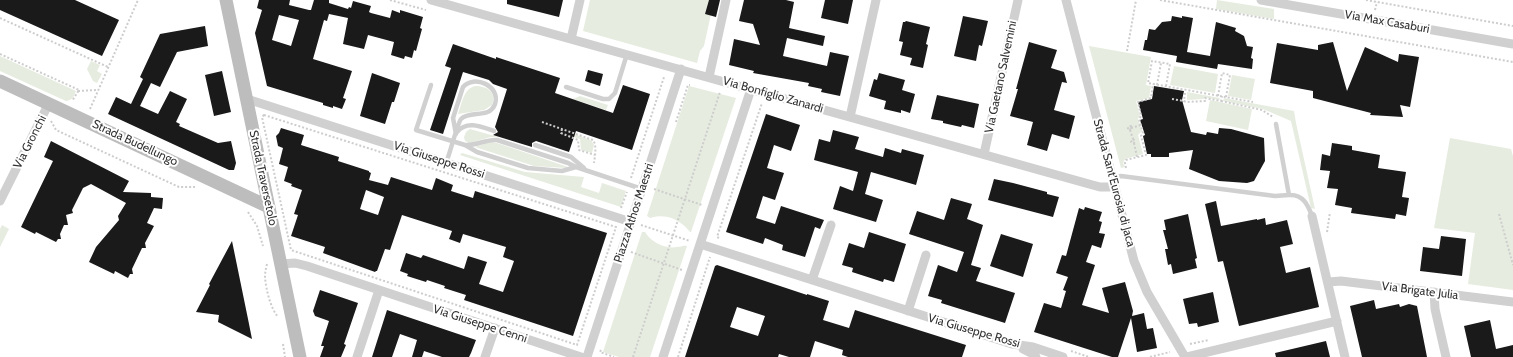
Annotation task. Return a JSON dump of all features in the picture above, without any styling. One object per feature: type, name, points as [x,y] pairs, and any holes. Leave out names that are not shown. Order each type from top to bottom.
[{"type":"main road","name":"Strada Traversetolo","points":[[226,0],[300,357]]},
{"type":"main road","name":"Strada Budellungo","points":[[0,81],[46,109],[269,207]]},
{"type":"street","name":"Via Bonfiglio Zanardi","points":[[432,0],[1089,184],[1115,187]]},
{"type":"street","points":[[571,39],[580,0]]},
{"type":"street","points":[[709,77],[726,0]]},
{"type":"street","points":[[850,117],[876,0]]},
{"type":"street","name":"Via Gaetano Salvemini","points":[[984,154],[1018,0]]},
{"type":"street","name":"Strada Sant'Eurosia di Jaca","points":[[1066,0],[1117,177],[1115,187],[1138,271],[1147,292],[1186,357]]},
{"type":"street","name":"Via Max Casaburi","points":[[1261,0],[1513,44]]},
{"type":"street","name":"Piazza Athos Maestri","points":[[587,357],[681,70]]},
{"type":"street","points":[[663,357],[751,89]]},
{"type":"street","name":"Via Giuseppe Rossi","points":[[247,99],[631,222]]},
{"type":"street","name":"Via Gronchi","points":[[0,201],[46,109]]},
{"type":"street","points":[[1312,216],[1345,357]]},
{"type":"street","points":[[812,280],[831,225]]},
{"type":"street","name":"Via Giuseppe Rossi","points":[[700,244],[1012,344],[1065,353]]},
{"type":"street","points":[[908,311],[926,255]]},
{"type":"street","name":"Via Giuseppe Cenni","points":[[281,264],[290,263],[303,265],[581,357]]},
{"type":"street","name":"Via Brigate Julia","points":[[1328,282],[1340,281],[1513,302]]},
{"type":"street","points":[[357,357],[379,290]]},
{"type":"street","points":[[1434,292],[1435,309],[1446,357]]},
{"type":"street","points":[[1186,357],[1337,321]]},
{"type":"street","points":[[485,357],[495,328]]},
{"type":"street","points":[[1012,344],[1036,357]]},
{"type":"lane","points":[[566,87],[602,99],[611,98],[615,93],[627,54]]},
{"type":"lane","points":[[446,163],[456,134],[458,124],[461,118],[488,112],[494,107],[496,95],[489,85],[473,81],[463,87],[453,118],[456,134]]},
{"type":"lane","points":[[431,85],[416,130],[465,145],[497,140],[568,163],[586,171],[642,188]]},
{"type":"lane","points":[[1276,124],[1290,195]]},
{"type":"lane","points":[[456,134],[460,129],[470,125],[476,125],[494,131]]},
{"type":"lane","points":[[465,145],[477,152],[528,168],[562,172],[576,167]]},
{"type":"lane","points":[[535,145],[571,157],[586,171]]},
{"type":"lane","points":[[1117,177],[1275,196],[1296,195],[1302,198],[1306,203],[1312,216]]},
{"type":"path","points":[[91,113],[90,107],[138,0]]},
{"type":"path","points":[[390,0],[428,11]]},
{"type":"path","points":[[1127,51],[1136,0]]},
{"type":"path","points":[[1160,0],[1513,62]]},
{"type":"path","points":[[1366,0],[1513,26]]},
{"type":"path","points":[[0,18],[108,67]]},
{"type":"path","points":[[0,54],[79,90],[78,91],[98,90]]},
{"type":"path","points":[[1166,86],[1170,64],[1152,61],[1148,83],[1253,102]]},
{"type":"path","points":[[1158,85],[1161,62]]},
{"type":"path","points":[[1218,96],[1222,73],[1230,75],[1226,97]]},
{"type":"path","points":[[614,206],[622,208],[664,77],[658,75]]},
{"type":"path","points":[[633,357],[724,81]]},
{"type":"path","points":[[676,122],[689,84],[695,86]]},
{"type":"path","points":[[1117,177],[1119,170],[1126,168],[1126,160],[1146,155],[1141,136],[1143,133],[1139,119],[1141,116],[1138,102],[1151,98],[1153,84]]},
{"type":"path","points":[[1215,90],[1219,91]]},
{"type":"path","points":[[68,102],[73,101],[78,91]]},
{"type":"path","points":[[714,91],[726,94]]},
{"type":"path","points":[[1184,101],[1185,93]]},
{"type":"path","points":[[1151,95],[1156,96]]},
{"type":"path","points":[[1221,101],[1222,96]]},
{"type":"path","points":[[1172,99],[1184,101],[1205,101],[1205,98],[1265,111],[1272,116],[1276,124]]},
{"type":"path","points":[[724,239],[717,237],[761,103],[769,105]]},
{"type":"path","points":[[46,109],[56,130],[179,187],[199,188]]},
{"type":"path","points":[[264,115],[616,227],[577,345],[291,250],[263,116],[264,115]]},
{"type":"path","points":[[542,122],[593,140],[595,143],[594,163]]},
{"type":"path","points":[[1137,157],[1134,143],[1135,141],[1133,139],[1131,129],[1141,125]]},
{"type":"path","points":[[562,129],[561,133],[578,140],[580,150],[595,155]]},
{"type":"path","points":[[654,189],[702,205],[704,198]]},
{"type":"path","points":[[245,207],[257,226],[263,248]]},
{"type":"path","points":[[1326,238],[1330,212]]},
{"type":"path","points":[[1499,214],[1513,265]]},
{"type":"path","points":[[631,222],[700,244]]},
{"type":"path","points":[[688,248],[690,241]]},
{"type":"path","points":[[633,253],[635,246]]},
{"type":"path","points":[[622,250],[704,277]]},
{"type":"path","points":[[678,357],[711,256]]},
{"type":"path","points":[[266,260],[267,264],[265,277],[272,308],[279,318]]},
{"type":"path","points":[[678,277],[681,269]]},
{"type":"path","points":[[1187,340],[1189,344],[1212,339]]},
{"type":"path","points":[[283,343],[285,357]]},
{"type":"path","points":[[603,345],[600,352],[606,356],[614,357]]},
{"type":"path","points":[[1065,353],[1089,357]]},
{"type":"path","points":[[1165,353],[1166,357]]},
{"type":"shaded area","points":[[590,0],[714,0],[704,46],[700,51],[697,63],[583,31]]},
{"type":"shaded area","points":[[1217,0],[1274,9],[1274,19],[1216,9]]},
{"type":"shaded area","points":[[1089,46],[1151,57],[1146,85],[1151,86],[1149,98],[1136,101],[1140,116],[1138,119],[1142,131],[1138,135],[1143,154],[1125,159],[1123,163],[1125,167],[1121,168]]},
{"type":"shaded area","points":[[0,56],[76,91],[74,96],[72,99],[66,101],[0,71]]},
{"type":"shaded area","points":[[91,61],[100,65],[97,71],[102,74],[97,83],[93,81],[87,69]]},
{"type":"shaded area","points":[[1174,66],[1218,74],[1215,93],[1170,85]]},
{"type":"shaded area","points":[[1232,75],[1255,79],[1251,100],[1228,96]]},
{"type":"shaded area","points":[[475,86],[483,87],[492,93],[492,105],[484,110],[458,114],[465,94],[468,90]]},
{"type":"shaded area","points":[[689,86],[736,98],[691,232],[672,218],[661,216],[650,218],[647,216]]},
{"type":"shaded area","points":[[1187,92],[1220,98],[1219,100],[1204,97],[1204,99],[1187,100]]},
{"type":"shaded area","points":[[580,96],[608,105],[606,110],[573,99]]},
{"type":"shaded area","points":[[1224,98],[1294,111],[1315,209],[1311,208],[1291,121],[1263,109],[1223,101]]},
{"type":"shaded area","points":[[1210,100],[1252,109],[1248,130],[1206,121]]},
{"type":"shaded area","points":[[470,129],[498,137],[491,137],[469,143],[465,141],[464,137],[466,132]]},
{"type":"shaded area","points":[[563,130],[591,140],[594,145],[592,153],[581,150],[580,139],[562,133]]},
{"type":"shaded area","points":[[1450,138],[1511,149],[1513,156],[1513,290],[1468,284],[1475,233],[1434,228]]},
{"type":"shaded area","points":[[490,142],[568,167],[534,166],[475,147]]},
{"type":"shaded area","points":[[462,153],[525,172],[584,177],[581,187],[599,193],[602,183],[626,191],[621,207],[460,155]]},
{"type":"shaded area","points":[[2,225],[9,229],[0,247],[0,229]]},
{"type":"shaded area","points":[[642,232],[645,232],[651,239],[663,246],[687,246],[650,357],[619,357],[603,352]]},
{"type":"building","points":[[0,0],[75,0],[119,20],[102,56],[0,10]]},
{"type":"building","points":[[259,0],[290,0],[289,5],[309,10],[311,10],[314,0],[329,0],[329,3],[348,9],[349,7],[351,8],[353,1],[371,6],[369,12],[371,13],[390,18],[392,10],[400,13],[400,10],[423,17],[420,28],[422,29],[416,51],[414,50],[412,58],[405,56],[404,59],[391,55],[394,42],[368,35],[364,49],[343,44],[348,18],[329,14],[327,21],[324,20],[313,59],[352,71],[343,98],[346,99],[342,109],[333,106],[333,108],[323,105],[323,103],[267,86],[255,33],[262,10],[257,8]],"holes":[[[279,15],[299,20],[291,46],[272,40]]]},
{"type":"building","points":[[507,0],[563,0],[559,17],[507,4]]},
{"type":"building","points":[[709,0],[720,0],[716,17],[705,14]]},
{"type":"building","points":[[744,0],[786,0],[794,2],[789,28],[825,36],[823,46],[787,38],[783,56],[827,66],[830,52],[849,56],[840,96],[821,92],[822,89],[808,86],[809,83],[753,73],[754,71],[729,65],[734,39],[760,45],[753,24],[739,21]]},
{"type":"building","points":[[825,0],[853,0],[848,24],[821,18]]},
{"type":"building","points":[[963,16],[988,21],[982,46],[979,45],[976,61],[954,56]]},
{"type":"building","points":[[1172,16],[1193,18],[1187,52],[1210,56],[1216,22],[1236,28],[1235,31],[1244,36],[1247,46],[1253,47],[1251,58],[1253,59],[1252,69],[1218,64],[1217,69],[1176,62],[1177,56],[1143,50],[1149,29],[1155,30],[1162,22],[1171,21]]},
{"type":"building","points":[[906,21],[930,27],[923,68],[910,65],[912,58],[900,55],[903,42],[899,41],[903,22]]},
{"type":"building","points":[[205,26],[208,46],[177,52],[160,87],[151,83],[140,106],[158,114],[170,91],[187,99],[176,122],[180,124],[179,126],[218,143],[231,141],[236,163],[234,170],[229,170],[108,114],[116,97],[131,104],[143,79],[140,77],[160,34]]},
{"type":"building","points":[[1029,42],[1057,50],[1051,68],[1064,72],[1067,83],[1062,82],[1054,110],[1075,116],[1069,139],[1052,134],[1047,151],[1027,145],[1033,122],[1010,116]]},
{"type":"building","points":[[1333,42],[1347,91],[1365,47],[1398,62],[1399,54],[1419,57],[1410,107],[1400,105],[1403,117],[1370,115],[1371,113],[1313,98],[1313,91],[1270,83],[1277,43],[1318,50],[1318,45]]},
{"type":"building","points":[[453,44],[496,59],[496,57],[560,78],[555,93],[613,113],[623,85],[650,94],[632,150],[576,131],[569,152],[536,141],[532,143],[532,147],[493,135],[498,132],[495,127],[507,89],[493,84],[489,80],[463,72],[443,134],[430,130],[451,68],[445,66]]},
{"type":"building","points":[[588,70],[603,74],[600,86],[585,81]]},
{"type":"building","points":[[222,71],[231,112],[214,116],[205,75]]},
{"type":"building","points":[[372,73],[400,83],[385,124],[360,116]]},
{"type":"building","points":[[879,73],[905,80],[902,90],[915,94],[910,113],[901,110],[901,113],[884,109],[886,101],[869,96],[874,79],[877,80]]},
{"type":"building","points":[[1154,86],[1184,91],[1182,100],[1191,132],[1206,135],[1207,132],[1218,134],[1219,128],[1231,129],[1264,138],[1265,161],[1254,181],[1247,183],[1219,181],[1189,169],[1193,150],[1169,153],[1169,157],[1151,157],[1151,154],[1147,154],[1143,136],[1145,135],[1140,120],[1143,119],[1138,102],[1152,99]]},
{"type":"building","points":[[937,95],[979,104],[974,128],[962,125],[961,127],[931,119]]},
{"type":"building","points":[[766,114],[800,125],[791,151],[774,145],[767,168],[784,173],[775,200],[763,196],[756,218],[775,224],[781,206],[824,220],[820,229],[815,227],[805,257],[782,250],[783,245],[765,238],[763,244],[726,232]]},
{"type":"building","points":[[281,128],[304,135],[301,145],[339,157],[338,161],[369,171],[371,173],[369,180],[388,185],[391,177],[432,190],[436,178],[453,185],[451,191],[473,198],[475,191],[607,233],[573,336],[464,300],[466,295],[444,288],[445,286],[427,280],[426,282],[407,276],[408,274],[400,271],[406,253],[421,258],[423,255],[464,269],[468,256],[487,262],[479,284],[503,292],[514,261],[503,257],[506,247],[463,234],[460,243],[449,239],[452,231],[402,215],[390,250],[385,249],[377,271],[375,272],[323,253],[325,247],[291,236],[298,215],[294,214],[302,190],[291,186],[292,184],[284,181],[288,167],[279,164],[283,148],[278,146],[276,136]],"holes":[[[366,190],[384,197],[378,215],[360,209]]]},
{"type":"building","points":[[833,130],[859,137],[855,149],[883,157],[885,148],[901,153],[902,149],[924,155],[916,185],[871,172],[865,194],[883,200],[876,222],[833,209],[840,186],[853,191],[858,172],[814,160],[819,139],[830,142]]},
{"type":"building","points":[[51,141],[129,181],[123,192],[151,193],[151,197],[163,198],[162,209],[154,208],[147,223],[154,226],[145,243],[146,248],[142,248],[132,269],[133,274],[130,274],[128,278],[115,271],[114,274],[89,262],[96,247],[119,220],[118,216],[126,203],[91,184],[83,188],[72,210],[73,213],[66,215],[68,225],[64,225],[60,234],[61,239],[58,239],[56,242],[36,232],[35,234],[21,227],[53,161],[44,157]]},
{"type":"building","points":[[1332,143],[1352,146],[1352,150],[1380,155],[1378,168],[1406,172],[1402,197],[1409,198],[1406,216],[1396,214],[1395,219],[1351,213],[1352,208],[1335,205],[1338,189],[1327,188],[1330,171],[1320,170],[1322,154],[1330,156]]},
{"type":"building","points":[[994,179],[1047,192],[1047,194],[1059,197],[1053,217],[988,200]]},
{"type":"building","points":[[951,198],[972,204],[967,219],[983,225],[971,265],[981,268],[976,281],[1015,293],[1005,323],[941,303],[942,300],[928,296],[938,265],[957,272],[964,252],[909,234],[917,211],[944,220]]},
{"type":"building","points":[[1216,201],[1221,226],[1265,218],[1266,225],[1287,220],[1293,244],[1280,247],[1286,273],[1310,267],[1319,307],[1239,326],[1223,261],[1218,262],[1205,204]]},
{"type":"building","points":[[1085,207],[1102,212],[1099,221],[1102,222],[1099,233],[1105,234],[1101,248],[1092,245],[1086,262],[1095,265],[1082,305],[1109,313],[1102,288],[1125,282],[1133,311],[1132,316],[1144,313],[1147,329],[1153,328],[1157,348],[1137,352],[1131,318],[1118,357],[1112,357],[1034,332],[1044,303],[1061,308],[1066,291],[1063,290],[1068,277],[1056,273],[1062,255],[1066,256],[1079,208],[1084,210]]},
{"type":"building","points":[[1188,214],[1197,258],[1195,259],[1197,268],[1173,274],[1171,264],[1168,265],[1165,249],[1168,249],[1163,230],[1166,230],[1164,220]]},
{"type":"building","points":[[869,232],[906,244],[894,282],[884,279],[883,282],[852,272],[853,268],[842,265],[849,243],[864,248]]},
{"type":"building","points":[[1001,234],[1033,244],[1023,277],[990,266]]},
{"type":"building","points":[[1441,236],[1466,239],[1462,276],[1420,271],[1423,247],[1439,249]]},
{"type":"building","points":[[232,241],[252,339],[218,322],[219,315],[196,312]]},
{"type":"building","points":[[717,265],[829,301],[823,320],[849,328],[855,310],[966,345],[962,357],[848,357],[842,355],[843,350],[815,341],[810,357],[789,357],[779,354],[778,357],[685,357],[715,266]],"holes":[[[737,307],[765,316],[758,336],[730,327]]]},
{"type":"building","points":[[320,290],[358,303],[341,357],[320,357],[324,346],[321,346],[329,321],[315,316],[313,311]]},
{"type":"building","points":[[1213,292],[1219,322],[1198,327],[1197,323],[1189,324],[1183,299]]},
{"type":"building","points":[[1374,300],[1376,309],[1399,304],[1400,307],[1409,304],[1417,306],[1427,357],[1362,357],[1350,306]]},
{"type":"building","points":[[387,310],[476,340],[469,357],[442,357],[424,351],[422,357],[412,357],[417,340],[400,334],[392,357],[372,357]]},
{"type":"building","points":[[1490,320],[1496,349],[1513,345],[1513,357],[1471,357],[1464,326]]},
{"type":"building","points":[[1326,341],[1330,357],[1276,357],[1275,353]]}]
